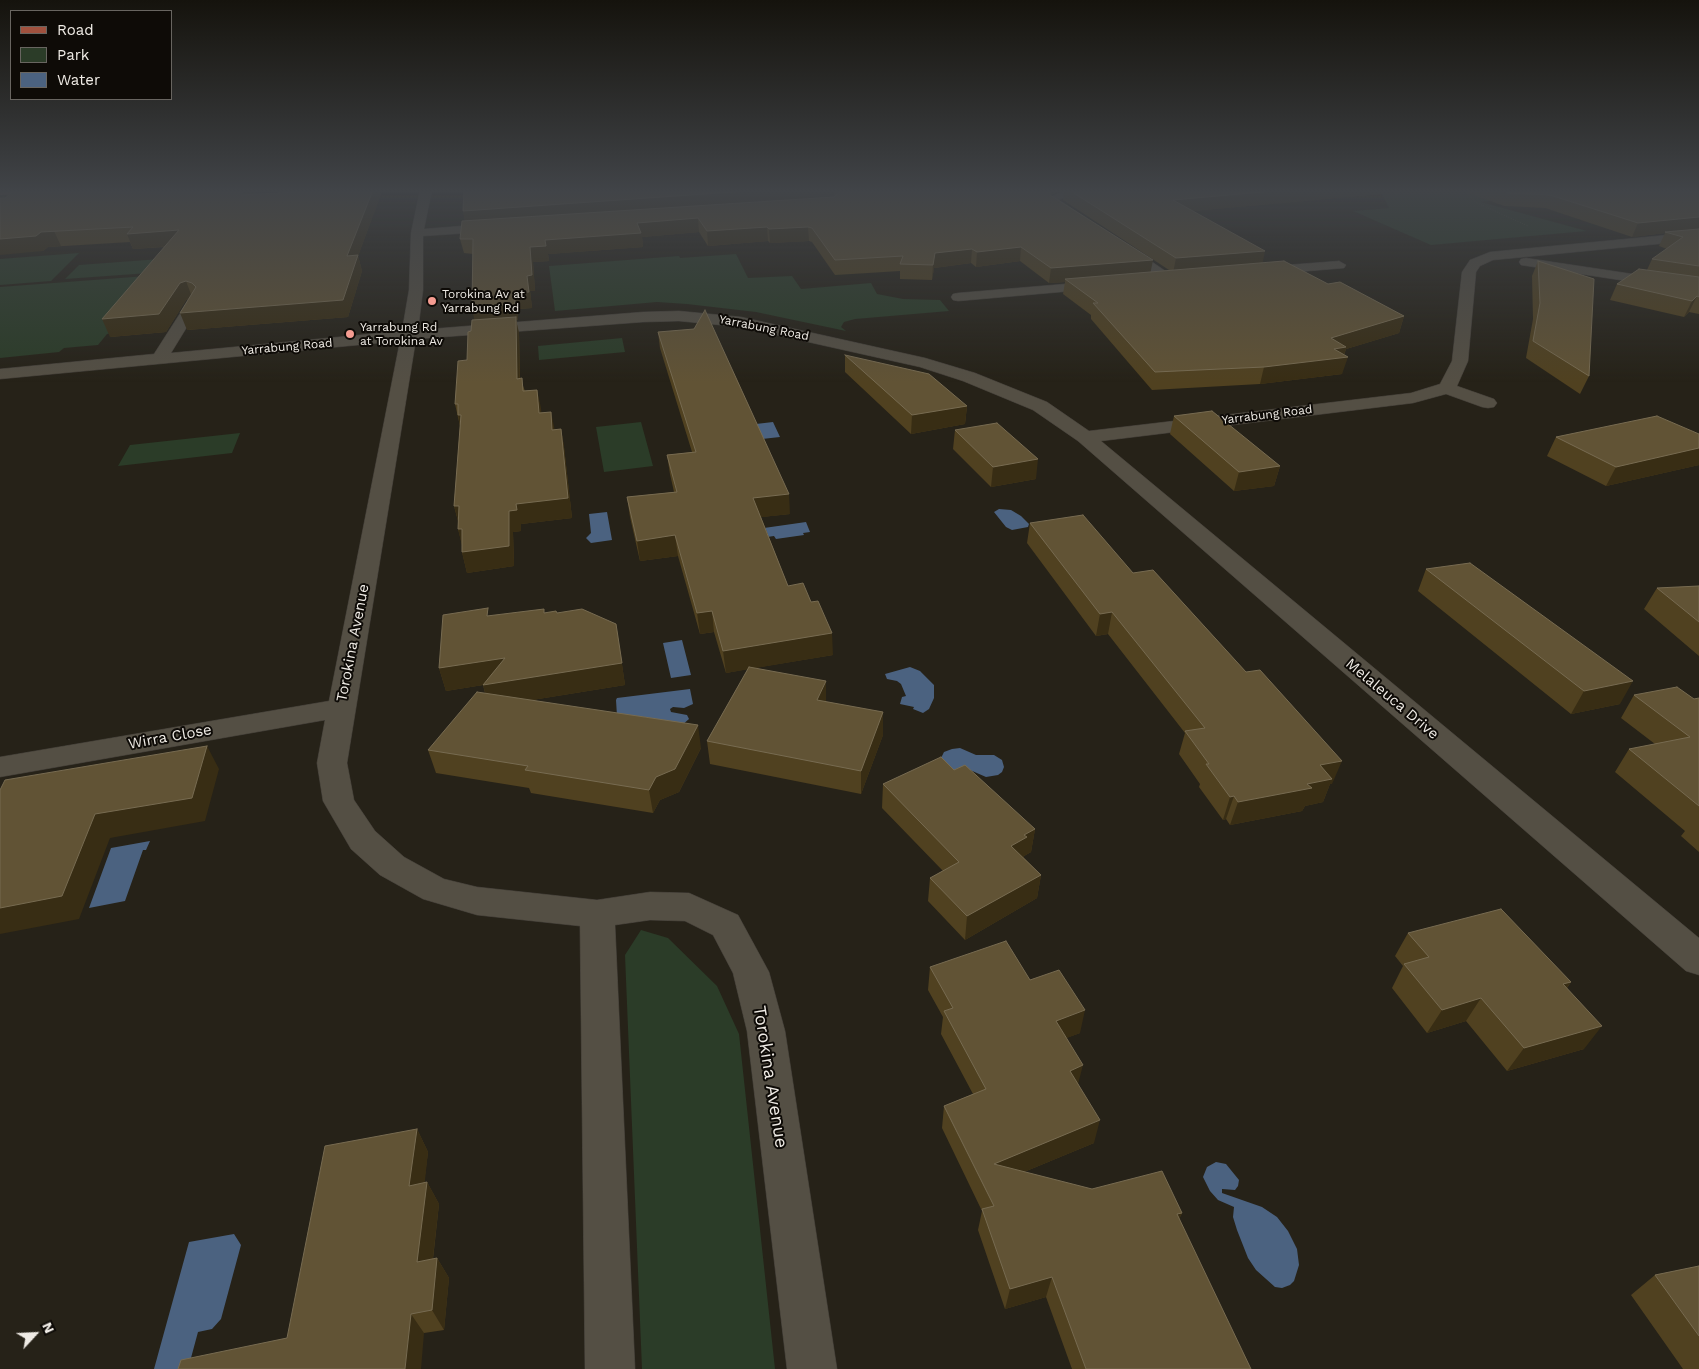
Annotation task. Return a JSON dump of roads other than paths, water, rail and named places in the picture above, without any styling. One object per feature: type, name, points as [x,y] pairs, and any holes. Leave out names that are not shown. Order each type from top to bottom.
[{"type":"street","name":"Torokina Avenue","points":[[417,254],[416,290],[409,335],[332,763],[339,801],[363,840],[392,866],[435,890],[477,901],[597,914],[650,906],[690,907],[726,925],[751,972],[766,1031],[812,1369]]},
{"type":"street","points":[[1133,254],[1175,279],[1150,281]]},
{"type":"street","points":[[1488,403],[1447,388],[1460,361],[1469,272],[1475,263],[1490,256],[1512,254]]},
{"type":"street","points":[[1490,256],[1699,288]]},
{"type":"street","points":[[1249,272],[1339,264]]},
{"type":"street","points":[[958,297],[1112,284]]},
{"type":"street","points":[[159,359],[193,304]]},
{"type":"street","name":"Yarrabung Road","points":[[0,374],[409,335],[643,317],[679,316],[741,322],[925,363],[960,374],[1040,406],[1085,437],[1413,398],[1447,388]]},
{"type":"street","name":"Melaleuca Drive","points":[[1085,437],[1699,960]]},
{"type":"street","name":"Wirra Close","points":[[0,767],[341,708]]},
{"type":"street","points":[[597,914],[610,1369]]},
{"type":"water","points":[[773,422],[780,437],[762,439],[756,424]]},
{"type":"water","points":[[999,509],[1011,510],[1021,516],[1029,524],[1028,527],[1012,530],[1006,527],[994,512]]},
{"type":"water","points":[[607,512],[612,540],[591,543],[586,538],[591,533],[589,514]]},
{"type":"water","points":[[806,522],[810,532],[803,533],[804,535],[776,539],[774,536],[767,537],[764,528]]},
{"type":"water","points":[[682,640],[691,675],[671,678],[663,643]]},
{"type":"water","points":[[910,667],[920,671],[934,685],[934,698],[929,709],[923,713],[913,709],[914,707],[900,704],[902,697],[906,696],[901,684],[887,679],[885,674]]},
{"type":"water","points":[[690,689],[693,704],[684,708],[673,707],[670,709],[671,712],[687,715],[689,719],[682,725],[645,717],[617,716],[617,698]]},
{"type":"water","points":[[960,748],[976,755],[994,755],[1002,760],[1004,767],[1002,772],[998,775],[986,777],[970,770],[952,771],[941,758],[944,752]]},
{"type":"water","points":[[150,841],[146,850],[143,850],[125,901],[89,908],[111,848]]},
{"type":"water","points":[[1216,1162],[1226,1164],[1239,1180],[1235,1190],[1222,1189],[1222,1193],[1262,1207],[1277,1217],[1288,1231],[1297,1249],[1299,1265],[1294,1281],[1290,1285],[1282,1288],[1275,1287],[1256,1270],[1248,1258],[1233,1217],[1234,1207],[1218,1200],[1210,1191],[1203,1177],[1207,1167]]},
{"type":"water","points":[[234,1234],[241,1245],[221,1319],[212,1329],[198,1332],[188,1369],[154,1369],[189,1242]]},
{"type":"place","name":"Torokina Av at Yarrabung Rd","points":[[432,301]]},
{"type":"place","name":"Yarrabung Rd at Torokina Av","points":[[350,334]]}]
